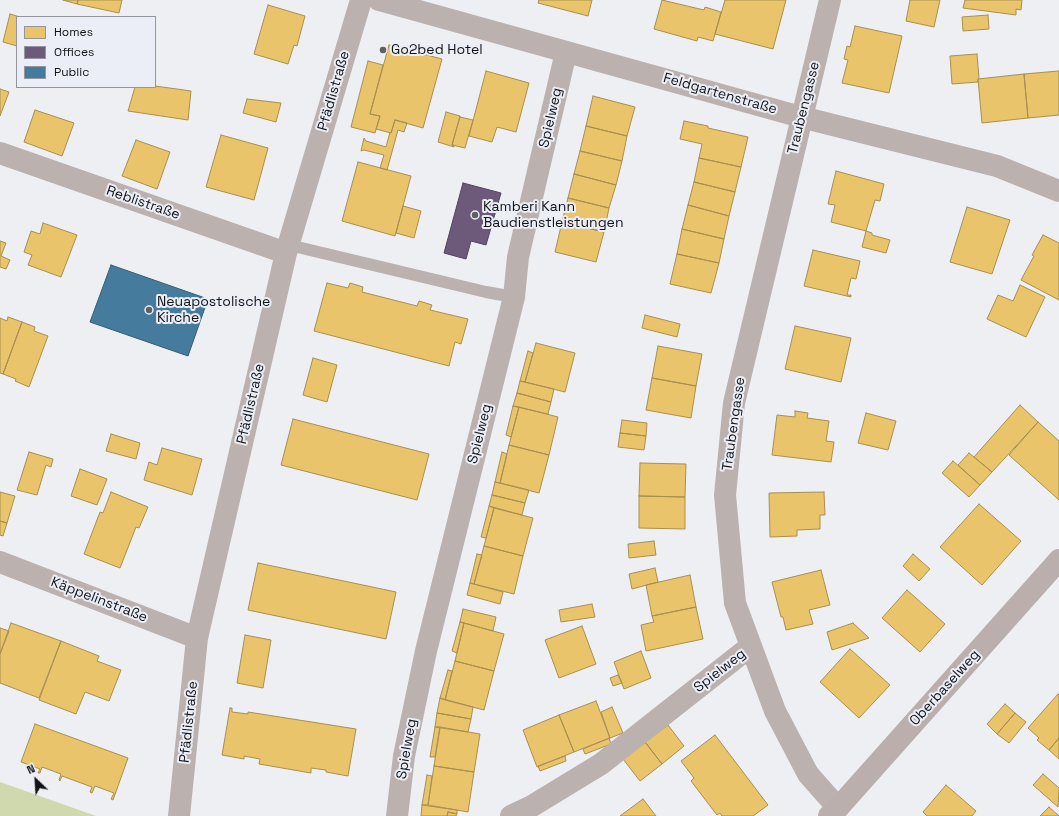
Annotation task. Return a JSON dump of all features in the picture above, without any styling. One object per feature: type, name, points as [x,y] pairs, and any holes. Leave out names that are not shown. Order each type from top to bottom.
[{"type":"street","name":"Pfädlistraße","points":[[179,816],[197,638],[288,249],[361,0]]},
{"type":"street","name":"Feldgartenstraße","points":[[379,0],[801,117],[997,166],[1059,190]]},
{"type":"street","name":"Traubengasse","points":[[830,0],[734,402],[725,495],[735,603],[775,712],[808,774],[834,812]]},
{"type":"street","name":"Spielweg","points":[[396,816],[404,756],[426,651],[514,297],[518,257],[566,52]]},
{"type":"street","name":"Reblistraße","points":[[0,153],[288,249]]},
{"type":"street","name":"Oberbaselweg","points":[[834,812],[1059,560]]},
{"type":"street","name":"Käppelinstraße","points":[[0,562],[197,638]]},
{"type":"street","name":"Spielweg","points":[[511,816],[532,806],[602,764],[751,646]]},
{"type":"lane","points":[[288,249],[514,297]]},
{"type":"green space","points":[[0,782],[96,816],[0,816]]},
{"type":"building: Homes","points":[[63,0],[78,0],[77,4]]},
{"type":"building: Homes","points":[[78,0],[122,0],[119,13],[77,4]]},
{"type":"building: Homes","points":[[539,0],[592,0],[588,16],[538,3]]},
{"type":"building: Homes","points":[[662,0],[704,10],[705,7],[721,12],[713,41],[698,37],[697,41],[654,29]]},
{"type":"building: Homes","points":[[725,0],[786,0],[773,49],[715,34]]},
{"type":"building: Homes","points":[[910,0],[940,0],[934,27],[906,21]]},
{"type":"building: Homes","points":[[965,0],[1022,0],[1021,10],[1016,9],[1016,15],[963,8]]},
{"type":"building: Homes","points":[[268,5],[305,16],[297,46],[294,45],[288,64],[254,54]]},
{"type":"building: Homes","points":[[10,14],[17,16],[16,46],[3,42]]},
{"type":"building: Homes","points":[[988,15],[989,29],[963,31],[962,17]]},
{"type":"building: Homes","points":[[855,26],[902,36],[889,93],[842,83],[848,60],[844,59],[847,46],[850,47]]},
{"type":"building: Homes","points":[[389,45],[442,59],[423,128],[395,120],[391,133],[376,129],[380,116],[370,114]]},
{"type":"building: Homes","points":[[977,54],[978,82],[952,84],[950,56]]},
{"type":"building: Homes","points":[[368,61],[383,65],[370,114],[380,116],[375,133],[351,127]]},
{"type":"building: Homes","points":[[486,71],[529,83],[516,132],[497,127],[492,142],[469,136]]},
{"type":"building: Homes","points":[[1059,71],[1059,115],[1028,118],[1024,74]]},
{"type":"building: Homes","points":[[1024,74],[1028,118],[982,123],[978,79]]},
{"type":"building: Homes","points":[[156,86],[191,91],[188,120],[128,111],[135,88],[156,88]]},
{"type":"building: Homes","points":[[0,89],[9,92],[0,116]]},
{"type":"building: Homes","points":[[593,96],[635,107],[627,136],[586,126]]},
{"type":"building: Homes","points":[[247,99],[281,103],[276,122],[243,113]]},
{"type":"building: Homes","points":[[35,110],[74,123],[62,156],[24,142]]},
{"type":"building: Homes","points":[[446,112],[460,116],[452,145],[454,145],[454,147],[438,142]]},
{"type":"building: Homes","points":[[460,117],[473,120],[465,148],[452,145]]},
{"type":"building: Homes","points":[[395,120],[407,123],[404,132],[398,130],[387,170],[380,168],[384,155],[364,150],[361,151],[364,138],[366,141],[386,147]]},
{"type":"building: Homes","points":[[684,121],[748,137],[741,167],[699,158],[702,144],[680,139]]},
{"type":"building: Homes","points":[[586,126],[627,136],[622,161],[580,151]]},
{"type":"building: Homes","points":[[221,135],[268,148],[254,200],[206,187]]},
{"type":"building: Homes","points":[[136,140],[170,152],[157,189],[122,176]]},
{"type":"building: Homes","points":[[580,151],[622,161],[616,185],[574,174]]},
{"type":"building: Homes","points":[[699,158],[741,167],[735,192],[694,182]]},
{"type":"building: Homes","points":[[358,162],[411,176],[395,236],[342,221]]},
{"type":"building: Homes","points":[[836,171],[884,184],[880,201],[875,200],[866,231],[831,222],[835,205],[828,204]]},
{"type":"building: Homes","points":[[574,174],[616,185],[609,208],[568,198]]},
{"type":"building: Homes","points":[[694,182],[735,192],[729,216],[688,205]]},
{"type":"building: Homes","points":[[568,198],[609,208],[604,232],[562,222]]},
{"type":"building: Homes","points":[[688,205],[729,216],[724,239],[682,229]]},
{"type":"building: Homes","points":[[403,206],[421,211],[414,238],[396,233]]},
{"type":"building: Homes","points":[[967,207],[1010,220],[992,274],[950,262]]},
{"type":"building: Homes","points":[[562,222],[604,232],[596,262],[555,252]]},
{"type":"building: Homes","points":[[43,223],[77,235],[61,277],[28,265],[32,255],[24,252],[31,231],[40,234]]},
{"type":"building: Homes","points":[[682,229],[724,239],[719,263],[677,254]]},
{"type":"building: Homes","points":[[866,231],[872,233],[872,235],[890,240],[886,253],[862,247]]},
{"type":"building: Homes","points":[[1043,235],[1059,243],[1059,300],[1021,280]]},
{"type":"building: Homes","points":[[0,241],[6,243],[1,256],[10,260],[6,269],[0,267]]},
{"type":"building: Homes","points":[[813,250],[860,261],[856,279],[851,278],[847,295],[851,295],[851,297],[804,286]]},
{"type":"building: Homes","points":[[677,254],[719,263],[711,293],[670,284]]},
{"type":"building: Homes","points":[[327,283],[348,288],[350,283],[363,287],[362,292],[417,306],[419,301],[432,305],[430,310],[468,319],[461,344],[455,342],[449,366],[314,331]]},
{"type":"building: Homes","points":[[1020,285],[1045,297],[1026,337],[987,319],[998,295],[1013,301]]},
{"type":"building: Homes","points":[[645,315],[680,324],[677,337],[642,328]]},
{"type":"building: Homes","points":[[8,317],[22,322],[3,374],[0,373],[0,318],[7,321]]},
{"type":"building: Homes","points":[[22,322],[35,327],[34,331],[48,336],[29,387],[15,381],[16,379],[3,374]]},
{"type":"building: Homes","points":[[795,326],[851,338],[841,382],[785,369]]},
{"type":"building: Homes","points":[[536,343],[575,353],[565,392],[525,382]]},
{"type":"building: Homes","points":[[658,346],[702,354],[696,386],[652,378]]},
{"type":"building: Homes","points":[[528,351],[533,353],[525,382],[520,381]]},
{"type":"building: Homes","points":[[313,358],[337,365],[327,402],[303,395]]},
{"type":"building: Homes","points":[[652,378],[696,386],[691,418],[646,410]]},
{"type":"building: Homes","points":[[520,381],[554,389],[551,402],[517,393]]},
{"type":"building: Homes","points":[[517,393],[551,402],[548,414],[513,406]]},
{"type":"building: Homes","points":[[1020,405],[1038,422],[992,472],[974,457]]},
{"type":"building: Homes","points":[[513,406],[519,407],[511,437],[506,435]]},
{"type":"building: Homes","points":[[519,407],[558,417],[549,455],[509,445]]},
{"type":"building: Homes","points":[[795,411],[808,413],[807,418],[829,421],[826,441],[834,442],[831,462],[772,455],[777,415],[795,417]]},
{"type":"building: Homes","points":[[866,413],[896,421],[888,450],[858,443]]},
{"type":"building: Homes","points":[[293,419],[429,454],[417,500],[281,465]]},
{"type":"building: Homes","points":[[622,420],[647,423],[646,436],[620,433]]},
{"type":"building: Homes","points":[[1038,422],[1059,441],[1059,500],[1009,455]]},
{"type":"building: Homes","points":[[620,433],[646,436],[644,450],[618,447]]},
{"type":"building: Homes","points":[[111,434],[140,443],[136,459],[106,451]]},
{"type":"building: Homes","points":[[509,445],[549,455],[539,493],[500,483]]},
{"type":"building: Homes","points":[[162,448],[202,459],[192,495],[144,480],[149,462],[157,465]]},
{"type":"building: Homes","points":[[29,452],[53,459],[51,467],[46,465],[37,495],[17,490]]},
{"type":"building: Homes","points":[[502,452],[507,454],[500,483],[495,482]]},
{"type":"building: Homes","points":[[969,453],[992,472],[980,485],[958,465]]},
{"type":"building: Homes","points":[[953,461],[980,485],[969,497],[942,473]]},
{"type":"building: Homes","points":[[640,463],[686,464],[685,497],[639,496]]},
{"type":"building: Homes","points":[[80,469],[107,479],[97,505],[71,496]]},
{"type":"building: Homes","points":[[495,482],[529,490],[525,503],[492,495]]},
{"type":"building: Homes","points":[[0,492],[15,496],[7,523],[0,521]]},
{"type":"building: Homes","points":[[111,492],[148,507],[139,528],[136,527],[120,568],[84,554],[100,512],[103,513]]},
{"type":"building: Homes","points":[[824,492],[825,515],[820,515],[820,529],[797,530],[797,536],[770,537],[769,493]]},
{"type":"building: Homes","points":[[492,495],[525,503],[522,515],[489,506]]},
{"type":"building: Homes","points":[[639,496],[685,497],[685,529],[639,528]]},
{"type":"building: Homes","points":[[979,504],[1021,541],[982,585],[940,547]]},
{"type":"building: Homes","points":[[489,506],[494,508],[486,538],[481,537]]},
{"type":"building: Homes","points":[[494,508],[533,518],[523,556],[484,546]]},
{"type":"building: Homes","points":[[0,521],[7,523],[3,536],[0,535]]},
{"type":"building: Homes","points":[[654,541],[656,555],[629,558],[628,544]]},
{"type":"building: Homes","points":[[484,546],[523,556],[514,594],[474,584]]},
{"type":"building: Homes","points":[[477,554],[482,555],[474,584],[470,583]]},
{"type":"building: Homes","points":[[913,554],[930,569],[919,581],[903,566]]},
{"type":"building: Homes","points":[[258,563],[396,592],[386,639],[248,610]]},
{"type":"building: Homes","points":[[655,568],[658,582],[632,589],[629,574]]},
{"type":"building: Homes","points":[[821,570],[830,605],[809,610],[813,624],[786,630],[772,582]]},
{"type":"building: Homes","points":[[690,575],[696,607],[652,616],[646,585]]},
{"type":"building: Homes","points":[[470,583],[503,592],[500,604],[467,595]]},
{"type":"building: Homes","points":[[907,590],[945,624],[920,652],[882,618]]},
{"type":"building: Homes","points":[[592,604],[595,617],[561,622],[559,610]]},
{"type":"building: Homes","points":[[696,607],[703,639],[646,651],[641,625],[654,622],[652,616]]},
{"type":"building: Homes","points":[[463,609],[496,617],[493,631],[460,622]]},
{"type":"building: Homes","points":[[460,622],[464,623],[457,653],[452,651]]},
{"type":"building: Homes","points":[[11,623],[61,641],[39,698],[0,683],[0,654]]},
{"type":"building: Homes","points":[[464,623],[504,634],[494,671],[455,661]]},
{"type":"building: Homes","points":[[853,623],[869,638],[832,650],[827,632]]},
{"type":"building: Homes","points":[[582,626],[596,664],[559,678],[545,640]]},
{"type":"building: Homes","points":[[0,628],[9,631],[0,654]]},
{"type":"building: Homes","points":[[245,635],[271,640],[263,688],[237,683]]},
{"type":"building: Homes","points":[[61,641],[99,656],[97,661],[121,670],[109,701],[85,692],[76,714],[39,700]]},
{"type":"building: Homes","points":[[850,649],[890,685],[859,718],[820,682]]},
{"type":"building: Homes","points":[[641,651],[651,678],[624,689],[614,662]]},
{"type":"building: Homes","points":[[455,661],[494,671],[484,710],[445,700]]},
{"type":"building: Homes","points":[[448,670],[452,671],[445,700],[440,698]]},
{"type":"building: Homes","points":[[618,675],[622,683],[613,686],[610,678]]},
{"type":"building: Homes","points":[[1058,694],[1059,738],[1049,750],[1037,740],[1039,738],[1028,728]]},
{"type":"building: Homes","points":[[440,698],[473,707],[471,719],[437,713]]},
{"type":"building: Homes","points":[[596,701],[610,738],[574,752],[559,715]]},
{"type":"building: Homes","points":[[1005,704],[1015,713],[997,734],[987,724]]},
{"type":"building: Homes","points":[[612,707],[623,733],[610,738],[601,712]]},
{"type":"building: Homes","points":[[230,708],[232,708],[232,712],[248,714],[248,712],[356,729],[348,776],[326,772],[326,770],[311,768],[311,773],[259,764],[260,759],[244,756],[244,759],[222,755]]},
{"type":"building: Homes","points":[[437,713],[471,719],[468,732],[435,727]]},
{"type":"building: Homes","points":[[1015,713],[1026,722],[1009,743],[997,734]]},
{"type":"building: Homes","points":[[559,715],[574,752],[537,767],[523,730]]},
{"type":"building: Homes","points":[[35,724],[128,758],[113,800],[111,799],[114,793],[95,786],[92,793],[90,792],[92,787],[62,776],[60,781],[61,774],[42,767],[40,773],[38,773],[40,769],[21,762]]},
{"type":"building: Homes","points":[[668,725],[684,746],[662,764],[645,742]]},
{"type":"building: Homes","points":[[435,727],[440,727],[435,757],[430,757]]},
{"type":"building: Homes","points":[[440,727],[480,734],[474,772],[434,766]]},
{"type":"building: Homes","points":[[715,735],[768,805],[753,816],[722,816],[720,813],[717,815],[691,781],[694,778],[681,761]]},
{"type":"building: Homes","points":[[609,738],[611,744],[585,754],[583,749]]},
{"type":"building: Homes","points":[[1059,738],[1059,759],[1049,750]]},
{"type":"building: Homes","points":[[645,742],[662,764],[640,781],[623,759]]},
{"type":"building: Homes","points":[[565,756],[566,761],[540,771],[538,766]]},
{"type":"building: Homes","points":[[434,766],[474,772],[468,812],[428,805]]},
{"type":"building: Homes","points":[[1043,774],[1059,788],[1058,807],[1033,785]]},
{"type":"building: Homes","points":[[427,775],[432,776],[428,805],[422,805]]},
{"type":"building: Homes","points":[[946,785],[976,811],[972,816],[927,816],[923,812]]},
{"type":"building: Homes","points":[[643,799],[656,816],[620,816]]},
{"type":"building: Homes","points":[[422,805],[457,810],[457,814],[448,812],[447,816],[421,816]]},
{"type":"building: Homes","points":[[1049,807],[1059,816],[1040,816]]},
{"type":"building: Homes","points":[[448,812],[457,814],[456,816],[447,816]]},
{"type":"building: Offices","points":[[463,183],[501,193],[486,245],[471,241],[466,259],[444,253]]},
{"type":"building: Public","name":"Neuapostolische Kirche","points":[[111,265],[208,299],[188,356],[90,322]]},
{"type":"place","name":"Go2bed Hotel","points":[[383,50]]},
{"type":"place","name":"Kamberi Kann Baudienstleistungen","points":[[475,215]]},
{"type":"place","name":"Neuapostolische Kirche","points":[[149,310]]}]
